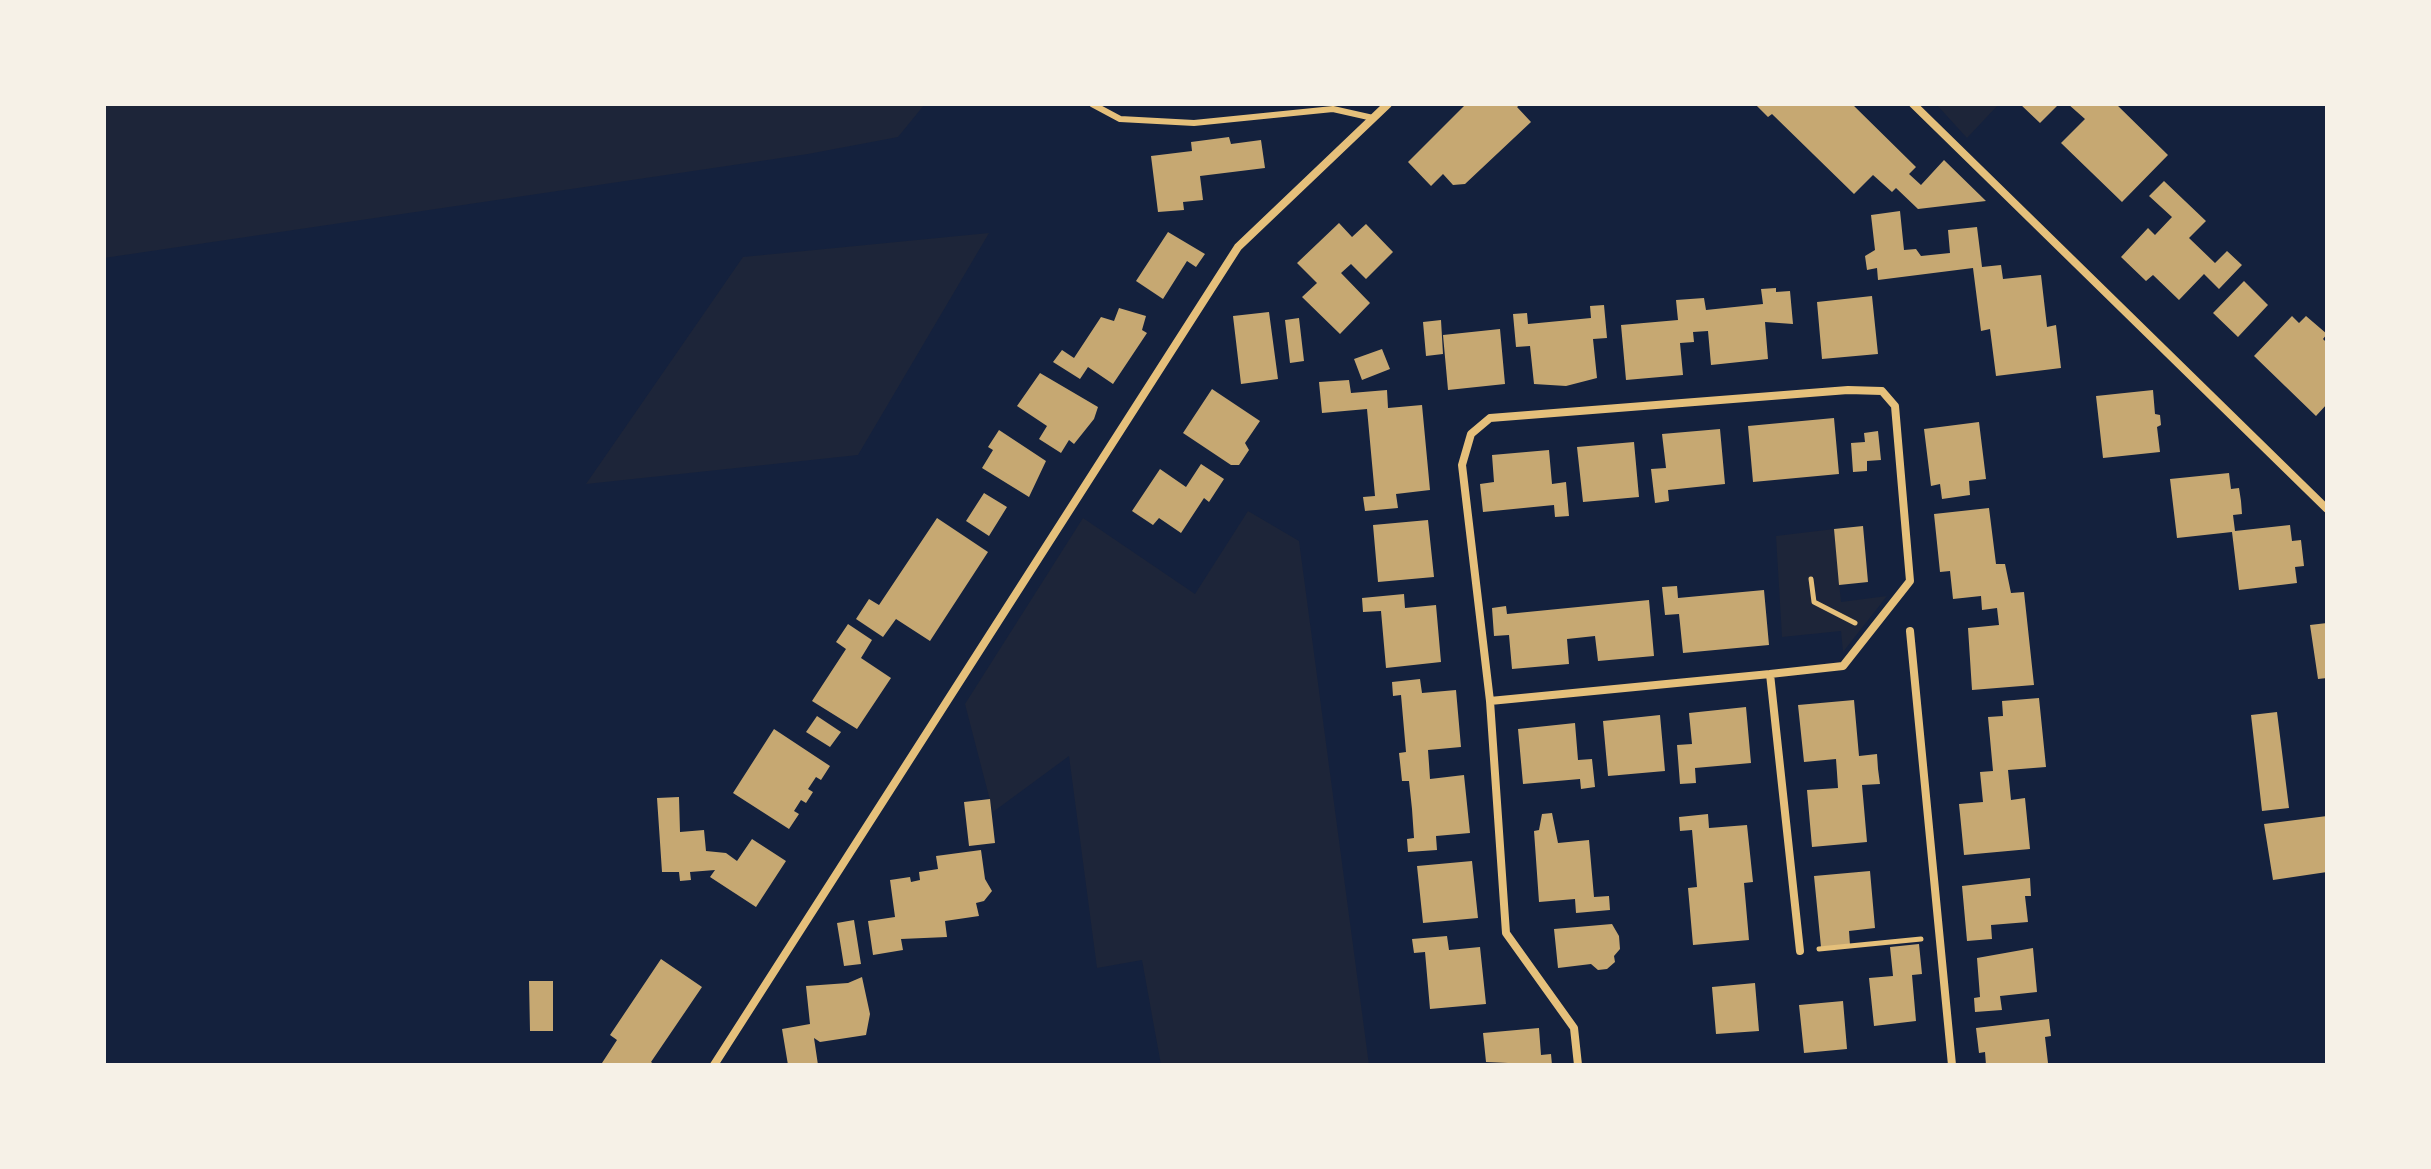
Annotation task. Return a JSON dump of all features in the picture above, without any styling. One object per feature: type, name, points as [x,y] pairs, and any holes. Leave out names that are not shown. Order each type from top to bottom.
[{"type":"street","points":[[714,1065],[1238,247],[1388,104]]},
{"type":"street","points":[[1913,104],[2327,509]]},
{"type":"street","points":[[1490,701],[1843,666],[1910,581],[1895,406],[1882,391],[1848,390],[1490,418],[1471,434],[1462,465],[1490,701],[1506,933],[1574,1028],[1578,1065]]},
{"type":"street","points":[[1910,631],[1952,1065]]},
{"type":"street","points":[[1770,674],[1800,951]]},
{"type":"lane","points":[[1092,104],[1120,119],[1179,123],[1333,109],[1373,118]]},
{"type":"path","points":[[1811,579],[1814,602],[1836,610],[1869,633]]},
{"type":"path","points":[[1800,951],[1923,939],[1924,955]]},
{"type":"shaded area","points":[[104,104],[925,104],[898,137],[808,154],[104,258]]},
{"type":"shaded area","points":[[1936,104],[1999,104],[1967,138]]},
{"type":"shaded area","points":[[989,233],[858,455],[586,484],[743,257]]},
{"type":"shaded area","points":[[1248,511],[1299,541],[1369,1065],[1161,1065],[1142,960],[1097,968],[1069,756],[993,812],[965,704],[1083,518],[1195,594]]},
{"type":"shaded area","points":[[1834,529],[1841,602],[1887,596],[1843,652],[1841,631],[1782,637],[1776,536]]},
{"type":"building","points":[[1466,104],[1521,104],[1517,107],[1531,122],[1465,184],[1453,185],[1443,174],[1431,186],[1408,162]]},
{"type":"building","points":[[1755,104],[1852,104],[1916,167],[1909,174],[1921,185],[1944,160],[1986,201],[1918,209],[1896,188],[1892,192],[1873,175],[1854,194],[1772,114],[1768,117]]},
{"type":"building","points":[[2020,104],[2059,104],[2040,123]]},
{"type":"building","points":[[2068,104],[2116,104],[2168,155],[2122,202],[2061,143],[2085,119]]},
{"type":"building","points":[[1229,137],[1231,144],[1261,140],[1265,168],[1200,176],[1203,200],[1183,202],[1184,210],[1158,212],[1151,156],[1192,151],[1191,142]]},
{"type":"building","points":[[2164,181],[2206,221],[2189,238],[2215,263],[2227,251],[2242,265],[2219,289],[2204,274],[2179,300],[2153,275],[2146,281],[2121,257],[2148,228],[2155,235],[2172,217],[2149,196]]},
{"type":"building","points":[[1900,211],[1904,250],[1916,249],[1921,256],[1950,253],[1948,230],[1977,227],[1982,267],[2001,265],[2003,279],[2041,275],[2047,327],[2056,325],[2061,368],[1996,376],[1990,329],[1981,331],[1973,268],[1878,280],[1877,268],[1867,270],[1865,256],[1875,250],[1871,215]]},
{"type":"building","points":[[1339,223],[1352,237],[1366,224],[1393,252],[1366,279],[1351,264],[1341,273],[1370,303],[1340,334],[1302,297],[1317,283],[1297,263]]},
{"type":"building","points":[[1168,232],[1205,254],[1196,267],[1187,261],[1163,299],[1136,281]]},
{"type":"building","points":[[2244,281],[2268,305],[2238,337],[2213,313]]},
{"type":"building","points":[[1776,288],[1776,292],[1790,291],[1793,324],[1765,322],[1768,359],[1711,365],[1708,331],[1693,332],[1694,342],[1680,343],[1683,375],[1626,380],[1621,325],[1678,320],[1676,300],[1704,298],[1706,310],[1763,304],[1761,289]]},
{"type":"building","points":[[1872,296],[1878,354],[1822,359],[1817,302]]},
{"type":"building","points":[[1604,305],[1607,338],[1593,339],[1597,378],[1566,386],[1534,384],[1530,346],[1516,347],[1513,314],[1527,313],[1528,324],[1591,318],[1590,306]]},
{"type":"building","points":[[1119,308],[1146,316],[1142,330],[1147,333],[1113,384],[1088,367],[1080,379],[1053,362],[1062,350],[1074,358],[1101,317],[1114,321]]},
{"type":"building","points":[[1269,312],[1278,379],[1241,384],[1233,316]]},
{"type":"building","points":[[2292,316],[2299,323],[2306,316],[2327,334],[2323,339],[2327,343],[2327,404],[2316,416],[2254,356]]},
{"type":"building","points":[[1299,318],[1304,361],[1290,363],[1285,320]]},
{"type":"building","points":[[1441,320],[1443,354],[1426,356],[1423,322]]},
{"type":"building","points":[[1500,329],[1505,384],[1448,390],[1443,335]]},
{"type":"building","points":[[1382,349],[1390,369],[1362,380],[1354,359]]},
{"type":"building","points":[[1040,373],[1098,407],[1094,419],[1074,444],[1069,440],[1061,453],[1039,439],[1047,426],[1017,406]]},
{"type":"building","points":[[1349,380],[1351,393],[1387,390],[1388,408],[1422,405],[1430,490],[1396,494],[1398,508],[1365,511],[1363,497],[1375,496],[1367,409],[1322,413],[1319,382]]},
{"type":"building","points":[[1212,389],[1260,421],[1245,443],[1249,450],[1239,465],[1231,465],[1183,433]]},
{"type":"building","points":[[2153,390],[2155,414],[2160,415],[2161,425],[2157,427],[2160,452],[2103,458],[2096,396]]},
{"type":"building","points":[[1834,418],[1839,474],[1753,482],[1748,426]]},
{"type":"building","points":[[1979,422],[1986,479],[1969,481],[1970,495],[1942,499],[1940,484],[1931,486],[1924,429]]},
{"type":"building","points":[[1720,429],[1725,484],[1668,490],[1669,501],[1655,503],[1651,469],[1666,468],[1662,434]]},
{"type":"building","points":[[999,430],[1046,461],[1029,497],[982,468],[993,450],[988,447]]},
{"type":"building","points":[[1878,431],[1881,460],[1867,461],[1867,471],[1853,472],[1851,443],[1865,442],[1864,433]]},
{"type":"building","points":[[1634,442],[1639,497],[1583,502],[1577,447]]},
{"type":"building","points":[[1549,450],[1552,484],[1566,482],[1569,516],[1555,517],[1554,505],[1483,512],[1480,484],[1494,482],[1492,455]]},
{"type":"building","points":[[1201,464],[1224,479],[1209,502],[1204,498],[1181,533],[1159,518],[1153,525],[1132,511],[1160,469],[1186,487]]},
{"type":"building","points":[[2229,473],[2231,489],[2239,488],[2241,501],[2242,514],[2233,515],[2235,531],[2290,525],[2292,541],[2301,540],[2304,566],[2295,567],[2297,583],[2239,590],[2232,532],[2177,538],[2170,479]]},
{"type":"building","points":[[984,493],[1007,507],[989,536],[966,521]]},
{"type":"building","points":[[1989,508],[1996,564],[2005,564],[2011,593],[2024,592],[2034,685],[1972,690],[1968,628],[1999,625],[1997,608],[1982,610],[1981,596],[1953,599],[1950,571],[1940,572],[1934,514]]},
{"type":"building","points":[[937,518],[988,552],[930,641],[896,619],[883,637],[856,619],[869,599],[879,605]]},
{"type":"building","points":[[1428,520],[1434,577],[1378,582],[1373,525]]},
{"type":"building","points":[[1863,526],[1868,582],[1839,585],[1834,529]]},
{"type":"building","points":[[1677,586],[1678,598],[1764,590],[1769,645],[1683,653],[1679,614],[1665,615],[1662,587]]},
{"type":"building","points":[[1404,594],[1405,608],[1436,605],[1441,662],[1386,668],[1381,611],[1363,612],[1362,598]]},
{"type":"building","points":[[1649,600],[1654,656],[1598,661],[1595,636],[1567,639],[1569,664],[1512,669],[1509,635],[1494,636],[1492,608],[1506,606],[1507,614]]},
{"type":"building","points":[[2327,623],[2327,678],[2318,679],[2310,625]]},
{"type":"building","points":[[848,624],[872,640],[861,658],[891,678],[857,729],[812,701],[846,649],[836,642]]},
{"type":"building","points":[[1420,679],[1422,693],[1456,690],[1461,747],[1428,750],[1430,779],[1464,775],[1470,833],[1436,836],[1437,850],[1408,852],[1407,839],[1414,838],[1412,809],[1409,781],[1402,781],[1399,753],[1406,752],[1401,695],[1393,696],[1392,682]]},
{"type":"building","points":[[2039,698],[2046,767],[2008,770],[2011,800],[2025,798],[2030,849],[1964,855],[1959,804],[1983,802],[1980,772],[1993,771],[1988,717],[2003,716],[2002,701]]},
{"type":"building","points":[[1854,700],[1859,756],[1877,754],[1880,784],[1862,785],[1867,842],[1812,847],[1807,790],[1838,788],[1836,759],[1804,762],[1798,705]]},
{"type":"building","points":[[1746,707],[1751,763],[1695,768],[1696,783],[1680,784],[1677,745],[1692,744],[1689,713]]},
{"type":"building","points":[[2277,712],[2289,808],[2262,811],[2251,715]]},
{"type":"building","points":[[1660,715],[1665,771],[1608,776],[1603,721]]},
{"type":"building","points":[[817,716],[841,732],[830,747],[806,732]]},
{"type":"building","points":[[1575,723],[1578,760],[1592,759],[1595,787],[1581,789],[1580,779],[1523,784],[1518,729]]},
{"type":"building","points":[[774,729],[830,766],[821,780],[816,777],[808,789],[813,792],[806,803],[801,800],[794,811],[799,814],[789,829],[733,793]]},
{"type":"building","points":[[679,797],[680,832],[704,830],[706,851],[726,853],[737,861],[752,839],[786,861],[756,907],[710,877],[715,870],[690,872],[691,880],[680,881],[679,872],[662,872],[657,798]]},
{"type":"building","points":[[990,799],[995,843],[969,846],[964,802]]},
{"type":"building","points":[[1552,813],[1558,843],[1589,840],[1594,897],[1609,896],[1610,910],[1576,913],[1575,899],[1539,902],[1534,831],[1539,830],[1542,814]]},
{"type":"building","points":[[1708,814],[1709,828],[1747,825],[1753,882],[1744,883],[1749,940],[1693,945],[1688,888],[1697,887],[1692,830],[1680,831],[1679,817]]},
{"type":"building","points":[[2327,816],[2327,872],[2273,880],[2264,824]]},
{"type":"building","points":[[981,850],[985,879],[992,891],[984,901],[976,903],[979,916],[945,921],[947,937],[901,939],[903,950],[873,955],[868,921],[895,917],[890,880],[910,877],[911,882],[920,880],[919,872],[938,869],[936,856]]},
{"type":"building","points":[[1472,861],[1478,918],[1423,923],[1417,866]]},
{"type":"building","points":[[1870,871],[1875,928],[1849,931],[1850,945],[1821,947],[1814,876]]},
{"type":"building","points":[[2030,878],[2031,896],[2025,896],[2028,922],[1991,925],[1992,939],[1967,941],[1962,886]]},
{"type":"building","points":[[854,920],[861,964],[844,966],[837,923]]},
{"type":"building","points":[[1612,924],[1619,936],[1620,949],[1614,956],[1615,962],[1607,969],[1598,970],[1591,964],[1558,968],[1554,929]]},
{"type":"building","points":[[1447,936],[1449,950],[1480,947],[1486,1004],[1430,1009],[1425,952],[1414,953],[1412,939]]},
{"type":"building","points":[[1919,944],[1922,974],[1912,975],[1916,1021],[1874,1026],[1869,978],[1893,976],[1890,947]]},
{"type":"building","points":[[2033,948],[2037,992],[2000,996],[2002,1010],[1975,1012],[1974,998],[1980,997],[1977,958]]},
{"type":"building","points":[[661,959],[702,987],[651,1062],[655,1065],[605,1065],[602,1063],[617,1040],[610,1035]]},
{"type":"building","points":[[862,977],[870,1014],[866,1035],[820,1042],[814,1038],[818,1065],[788,1065],[782,1029],[810,1024],[806,986],[848,983]]},
{"type":"building","points":[[529,981],[553,981],[553,1031],[530,1031]]},
{"type":"building","points":[[1755,983],[1759,1031],[1716,1034],[1712,987]]},
{"type":"building","points":[[1843,1001],[1847,1049],[1804,1053],[1799,1005]]},
{"type":"building","points":[[2049,1019],[2051,1036],[2045,1037],[2048,1063],[1986,1065],[1985,1052],[1979,1053],[1976,1028]]},
{"type":"building","points":[[1539,1028],[1541,1055],[1551,1054],[1552,1065],[1486,1062],[1483,1033]]}]
